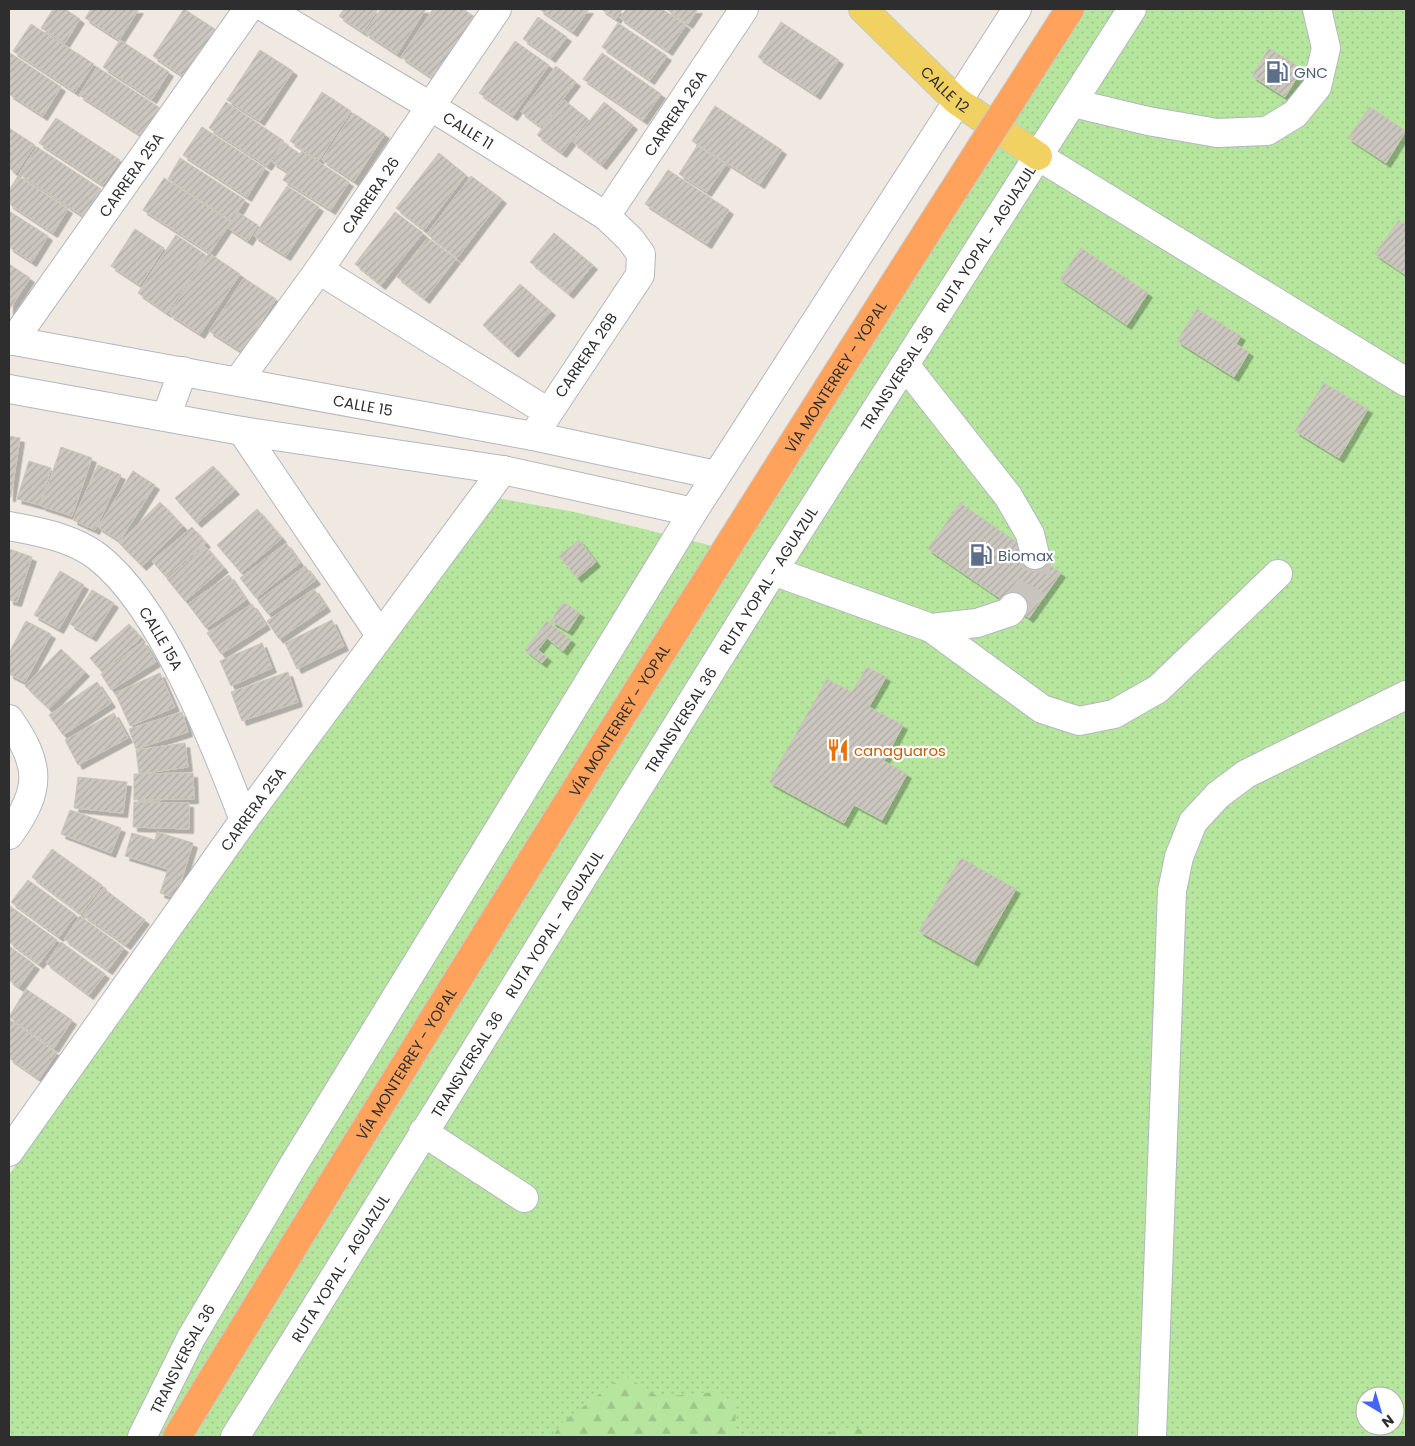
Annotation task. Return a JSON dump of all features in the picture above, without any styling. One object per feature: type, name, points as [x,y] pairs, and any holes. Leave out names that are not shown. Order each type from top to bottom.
[{"type":"highway","name":"VÍA MONTERREY - YOPAL","points":[[177,1437],[344,1163],[852,350],[1070,9]]},
{"type":"main road","name":"CALLE 12","points":[[864,9],[957,101],[1038,156]]},
{"type":"street","name":"CARRERA 25A","points":[[11,341],[248,9]]},
{"type":"street","name":"CALLE 11","points":[[268,9],[430,106],[606,216],[630,239],[641,254],[640,275]]},
{"type":"street","name":"CARRERA 26","points":[[238,380],[319,270],[497,9]]},
{"type":"street","name":"CARRERA 26A","points":[[606,216],[744,9]]},
{"type":"street","name":"TRANSVERSAL 36","points":[[142,1437],[191,1338],[291,1169],[693,512],[1016,9]]},
{"type":"street","points":[[1132,9],[1038,156],[1406,382]]},
{"type":"street","name":"RUTA YOPAL - AGUAZUL","points":[[423,1132],[773,571],[1132,9]]},
{"type":"street","points":[[1073,103],[1148,121],[1217,133],[1267,131],[1296,114],[1317,87],[1326,48],[1317,9]]},
{"type":"street","points":[[319,270],[548,412]]},
{"type":"street","name":"CARRERA 26B","points":[[533,436],[640,275]]},
{"type":"street","name":"CALLE 15","points":[[11,341],[238,380],[533,436],[716,475]]},
{"type":"street","points":[[905,365],[1008,496],[1030,534],[1035,555]]},
{"type":"street","points":[[166,417],[183,371]]},
{"type":"street","points":[[9,389],[242,431],[503,470],[693,512]]},
{"type":"street","points":[[242,431],[380,635]]},
{"type":"street","name":"CARRERA 25A","points":[[9,1152],[244,820],[503,470]]},
{"type":"street","name":"CALLE 15A","points":[[9,526],[67,539],[98,556],[126,585],[146,614],[178,668],[244,820]]},
{"type":"street","points":[[773,571],[931,628],[1042,709],[1079,721],[1114,714],[1158,689],[1278,574]]},
{"type":"street","points":[[931,628],[977,623],[1010,612],[1013,607]]},
{"type":"street","points":[[1152,1437],[1172,891],[1179,857],[1192,822],[1218,795],[1246,774],[1406,695]]},
{"type":"street","points":[[9,719],[26,744],[36,777],[16,824]]},
{"type":"street","name":"TRANSVERSAL 36","points":[[235,1437],[423,1132]]},
{"type":"street","points":[[423,1132],[524,1198]]},
{"type":"green space","points":[[1068,9],[1406,9],[1406,1437],[9,1437],[9,1175],[255,828],[497,498],[575,512],[725,549]]},
{"type":"green space","points":[[624,1375],[659,1397],[715,1392],[736,1403],[735,1437],[552,1437],[562,1423]]},
{"type":"green space","points":[[851,1427],[889,1437],[808,1437]]},
{"type":"building","points":[[53,9],[65,9],[80,19],[65,43],[41,28]]},
{"type":"building","points":[[91,9],[139,9],[119,40],[85,18]]},
{"type":"building","points":[[184,9],[221,33],[190,81],[153,56]]},
{"type":"building","points":[[344,9],[378,9],[363,32],[339,16]]},
{"type":"building","points":[[381,9],[426,9],[397,54],[365,33]]},
{"type":"building","points":[[433,9],[463,9],[478,19],[437,81],[401,57]]},
{"type":"building","points":[[539,9],[589,9],[573,32]]},
{"type":"building","points":[[601,9],[623,9],[616,19]]},
{"type":"building","points":[[626,9],[662,9],[686,25],[668,51],[620,18]]},
{"type":"building","points":[[666,9],[698,9],[688,24]]},
{"type":"building","points":[[538,17],[567,37],[551,58],[523,39]]},
{"type":"building","points":[[781,22],[839,60],[816,95],[758,57]]},
{"type":"building","points":[[618,23],[667,56],[650,80],[602,47]]},
{"type":"building","points":[[31,24],[94,64],[75,92],[13,51]]},
{"type":"building","points":[[120,40],[169,72],[152,99],[103,67]]},
{"type":"building","points":[[515,41],[549,65],[513,116],[479,93]]},
{"type":"building","name":"GNC","points":[[1269,48],[1302,69],[1285,97],[1252,76]]},
{"type":"building","points":[[260,50],[293,71],[260,121],[227,100]]},
{"type":"building","points":[[10,53],[61,87],[43,116],[9,94]]},
{"type":"building","points":[[602,53],[661,94],[643,120],[583,79]]},
{"type":"building","points":[[556,66],[576,82],[541,127],[521,112]]},
{"type":"building","points":[[97,67],[163,110],[145,138],[79,95]]},
{"type":"building","points":[[322,92],[351,111],[319,160],[290,141]]},
{"type":"building","points":[[564,100],[588,119],[562,153],[537,135]]},
{"type":"building","points":[[226,102],[284,141],[267,166],[209,128]]},
{"type":"building","points":[[604,102],[633,125],[602,165],[573,142]]},
{"type":"building","points":[[715,106],[782,150],[760,184],[692,141]]},
{"type":"building","points":[[1370,107],[1406,131],[1386,163],[1348,138]]},
{"type":"building","points":[[353,113],[385,134],[354,181],[322,160]]},
{"type":"building","points":[[56,118],[120,160],[103,185],[39,143]]},
{"type":"building","points":[[202,127],[265,168],[247,197],[183,155]]},
{"type":"building","points":[[9,128],[35,145],[16,173],[9,168]]},
{"type":"building","points":[[284,143],[300,154],[302,151],[349,182],[331,210],[283,180],[288,172],[272,162]]},
{"type":"building","points":[[697,146],[726,164],[707,192],[679,174]]},
{"type":"building","points":[[37,147],[101,189],[83,216],[19,174]]},
{"type":"building","points":[[439,153],[466,175],[424,230],[396,208]]},
{"type":"building","points":[[180,158],[245,200],[232,221],[168,179]]},
{"type":"building","points":[[668,170],[729,210],[707,244],[645,204]]},
{"type":"building","points":[[18,176],[68,209],[53,233],[9,204],[9,190]]},
{"type":"building","points":[[471,176],[502,199],[457,258],[427,234]]},
{"type":"building","points":[[164,178],[231,222],[210,253],[143,210]]},
{"type":"building","points":[[287,186],[319,207],[286,256],[254,236]]},
{"type":"building","points":[[9,211],[48,236],[32,262],[9,247]]},
{"type":"building","points":[[395,212],[423,233],[381,285],[355,264]]},
{"type":"building","points":[[239,213],[258,225],[248,241],[228,228]]},
{"type":"building","points":[[1399,220],[1406,225],[1406,275],[1375,254]]},
{"type":"building","points":[[135,229],[164,248],[140,285],[111,266]]},
{"type":"building","points":[[554,233],[593,265],[569,294],[530,262]]},
{"type":"building","points":[[176,235],[206,255],[167,313],[138,293]]},
{"type":"building","points":[[428,238],[456,259],[425,299],[397,277]]},
{"type":"building","points":[[1081,248],[1148,293],[1127,325],[1060,279]]},
{"type":"building","points":[[209,253],[240,274],[200,334],[169,314]]},
{"type":"building","points":[[9,264],[30,278],[9,310]]},
{"type":"building","points":[[244,278],[276,299],[242,352],[209,331]]},
{"type":"building","points":[[520,284],[551,311],[514,353],[483,325]]},
{"type":"building","points":[[1197,309],[1241,336],[1236,344],[1249,352],[1234,377],[1177,341]]},
{"type":"building","points":[[1324,383],[1368,409],[1339,458],[1295,431]]},
{"type":"building","points":[[9,436],[20,438],[11,497],[9,497]]},
{"type":"building","points":[[61,447],[92,458],[72,516],[41,506]]},
{"type":"building","points":[[29,461],[51,468],[40,505],[17,499]]},
{"type":"building","points":[[98,465],[121,475],[95,530],[73,520]]},
{"type":"building","points":[[213,466],[235,490],[197,523],[175,498]]},
{"type":"building","points":[[133,471],[155,485],[120,541],[98,527]]},
{"type":"building","points":[[160,502],[183,526],[142,566],[119,543]]},
{"type":"building","points":[[960,503],[1061,573],[1029,618],[928,549]]},
{"type":"building","points":[[257,509],[282,538],[241,573],[217,545]]},
{"type":"building","points":[[192,527],[206,543],[166,577],[152,561]]},
{"type":"building","points":[[579,540],[596,562],[577,578],[559,556]]},
{"type":"building","points":[[286,543],[300,563],[256,598],[240,578]]},
{"type":"building","points":[[205,546],[224,568],[185,601],[167,579]]},
{"type":"building","points":[[9,549],[32,557],[17,602],[9,600]]},
{"type":"building","points":[[305,566],[316,580],[268,614],[258,601]]},
{"type":"building","points":[[60,571],[84,585],[59,629],[34,615]]},
{"type":"building","points":[[229,575],[246,600],[206,628],[188,604]]},
{"type":"building","points":[[314,589],[326,607],[279,639],[267,621]]},
{"type":"building","points":[[92,590],[114,603],[92,637],[70,624]]},
{"type":"building","points":[[563,602],[580,613],[568,631],[551,621]]},
{"type":"building","points":[[252,604],[266,625],[221,654],[207,633]]},
{"type":"building","points":[[332,620],[344,646],[297,669],[285,643]]},
{"type":"building","points":[[26,621],[51,634],[25,682],[9,674],[9,653]]},
{"type":"building","points":[[547,621],[571,640],[563,651],[547,638],[538,650],[547,657],[542,663],[525,650]]},
{"type":"building","points":[[129,624],[141,638],[102,672],[90,658]]},
{"type":"building","points":[[143,641],[156,662],[111,690],[101,674]]},
{"type":"building","points":[[262,643],[272,668],[231,686],[220,661]]},
{"type":"building","points":[[61,649],[85,672],[49,709],[25,686]]},
{"type":"building","name":"canaguaros","points":[[867,667],[886,677],[869,707],[903,725],[884,761],[907,774],[882,820],[854,805],[844,823],[769,782],[827,679],[852,692]]},
{"type":"building","points":[[288,672],[298,702],[242,721],[231,692]]},
{"type":"building","points":[[160,673],[175,707],[130,726],[115,693]]},
{"type":"building","points":[[97,682],[111,703],[63,735],[49,715]]},
{"type":"building","points":[[182,712],[188,732],[136,749],[129,729]]},
{"type":"building","points":[[114,713],[128,738],[78,765],[65,740]]},
{"type":"building","points":[[185,743],[188,767],[139,774],[136,750]]},
{"type":"building","points":[[193,773],[194,799],[134,800],[134,774]]},
{"type":"building","points":[[78,777],[127,782],[123,813],[74,808]]},
{"type":"building","points":[[134,802],[189,803],[189,829],[133,827]]},
{"type":"building","points":[[70,810],[121,828],[111,853],[61,834]]},
{"type":"building","points":[[157,832],[193,843],[176,898],[160,893],[168,869],[125,856],[132,833],[155,840]]},
{"type":"building","points":[[52,849],[102,885],[81,914],[32,877]]},
{"type":"building","points":[[961,858],[1016,889],[974,962],[919,931]]},
{"type":"building","points":[[28,880],[76,915],[59,937],[11,902]]},
{"type":"building","points":[[103,888],[145,920],[126,945],[83,915]]},
{"type":"building","points":[[10,906],[57,940],[39,964],[9,942]]},
{"type":"building","points":[[80,916],[124,948],[108,970],[64,939]]},
{"type":"building","points":[[61,942],[105,974],[89,995],[46,963]]},
{"type":"building","points":[[9,946],[35,965],[19,987],[9,980]]},
{"type":"building","points":[[26,989],[72,1020],[54,1048],[9,1017]]},
{"type":"building","points":[[9,1019],[57,1053],[39,1079],[9,1058]]},
{"type":"tunnel","points":[[1013,607],[1032,583],[1036,570],[1035,555]]},
{"type":"place","name":"GNC","points":[[1277,72]]},
{"type":"place","name":"Biomax","points":[[981,555]]},
{"type":"place","name":"canaguaros","points":[[838,750]]}]
